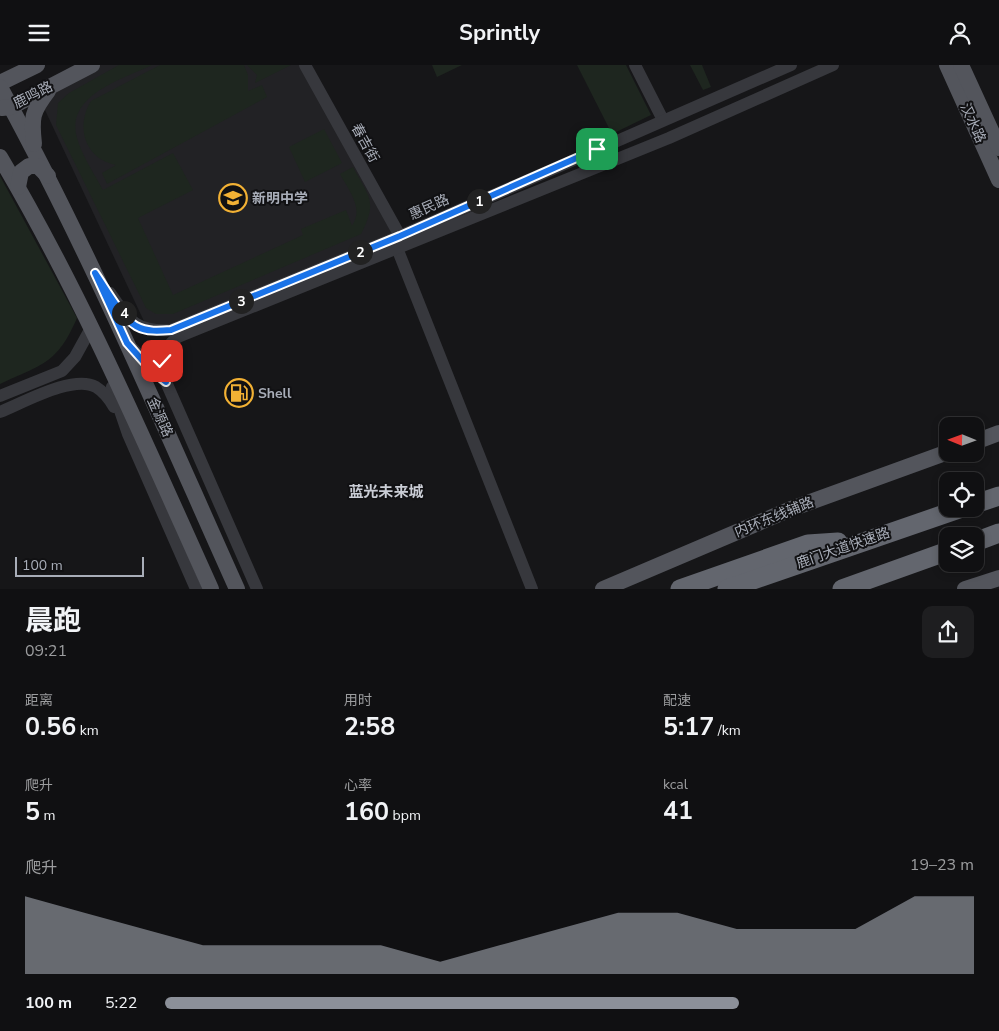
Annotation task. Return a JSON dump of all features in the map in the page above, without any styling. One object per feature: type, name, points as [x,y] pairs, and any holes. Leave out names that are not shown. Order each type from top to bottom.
[{"type":"highway","points":[[984,501],[999,496]]},
{"type":"highway","name":"鹿门大道快速路","points":[[727,589],[939,516]]},
{"type":"highway","points":[[984,538],[999,533]]},
{"type":"highway","points":[[680,589],[808,544],[862,541]]},
{"type":"highway","points":[[842,589],[939,554]]},
{"type":"highway","points":[[870,589],[910,564]]},
{"type":"main road","points":[[6,65],[27,65]]},
{"type":"main road","name":"鹿鸣路","points":[[0,83],[37,65]]},
{"type":"main road","name":"鹿鸣路","points":[[6,108],[92,65]]},
{"type":"main road","name":"汉水路","points":[[947,65],[999,180]]},
{"type":"main road","name":"汉水路","points":[[961,65],[999,148]]},
{"type":"main road","points":[[35,151],[32,125],[35,108],[53,85]]},
{"type":"main road","name":"金源路","points":[[0,87],[6,108],[35,151],[95,273],[237,589]]},
{"type":"main road","name":"金源路","points":[[0,157],[18,187],[126,398],[211,589]]},
{"type":"main road","points":[[18,187],[21,172],[29,166],[38,166],[48,176]]},
{"type":"main road","points":[[984,438],[999,433]]},
{"type":"main road","name":"内环东线辅路","points":[[603,589],[791,509],[939,455]]},
{"type":"main road","points":[[965,589],[999,578]]},
{"type":"street","name":"春吉街","points":[[305,65],[399,242],[532,589]]},
{"type":"street","points":[[635,65],[663,120]]},
{"type":"street","name":"惠民路","points":[[166,382],[162,361],[171,342],[178,337],[399,242],[663,120],[791,65]]},
{"type":"street","name":"惠民路","points":[[95,273],[124,314],[136,326],[152,331],[171,330],[669,137],[833,65]]},
{"type":"street","points":[[0,396],[62,371],[75,357],[91,328]]},
{"type":"street","points":[[91,328],[127,428],[196,589]]},
{"type":"street","points":[[127,343],[151,370],[166,382],[257,589]]},
{"type":"street","points":[[0,412],[70,383],[95,386],[109,398],[127,428]]},
{"type":"shaded area","name":"新明中学","points":[[92,65],[305,65],[400,236],[150,334],[37,93]]},
{"type":"shaded area","points":[[119,65],[152,65],[112,83],[88,100],[80,110],[76,123],[77,138],[85,158],[103,190],[173,153],[193,190],[138,218],[173,295],[303,235],[301,229],[346,210],[352,226],[355,219],[356,206],[340,174],[353,167],[367,193],[370,206],[361,234],[173,314],[156,314],[146,308],[56,125],[58,103],[69,93]]},
{"type":"shaded area","points":[[160,65],[244,65],[248,75],[248,91],[262,85],[267,97],[107,184],[102,173],[116,165],[105,162],[90,149],[84,131],[86,111],[91,101]]},
{"type":"shaded area","points":[[247,65],[291,65],[255,83],[257,75]]},
{"type":"shaded area","points":[[432,65],[462,65],[437,77]]},
{"type":"shaded area","points":[[577,65],[626,65],[651,115],[612,134]]},
{"type":"shaded area","points":[[690,65],[702,65],[711,87],[703,90]]},
{"type":"shaded area","points":[[324,129],[342,163],[305,182],[289,147]]},
{"type":"shaded area","points":[[0,176],[77,318],[63,345],[47,361],[0,384]]},
{"type":"place","name":"新明中学","points":[[233,198]]},
{"type":"place","name":"Shell","points":[[239,393]]},
{"type":"district","name":"蓝光未来城","points":[[386,492]]},
{"type":"route","points":[[162,361],[166,382],[151,370],[127,343],[95,273],[124,314],[136,326],[152,331],[171,330],[400,236],[597,149]]}]
